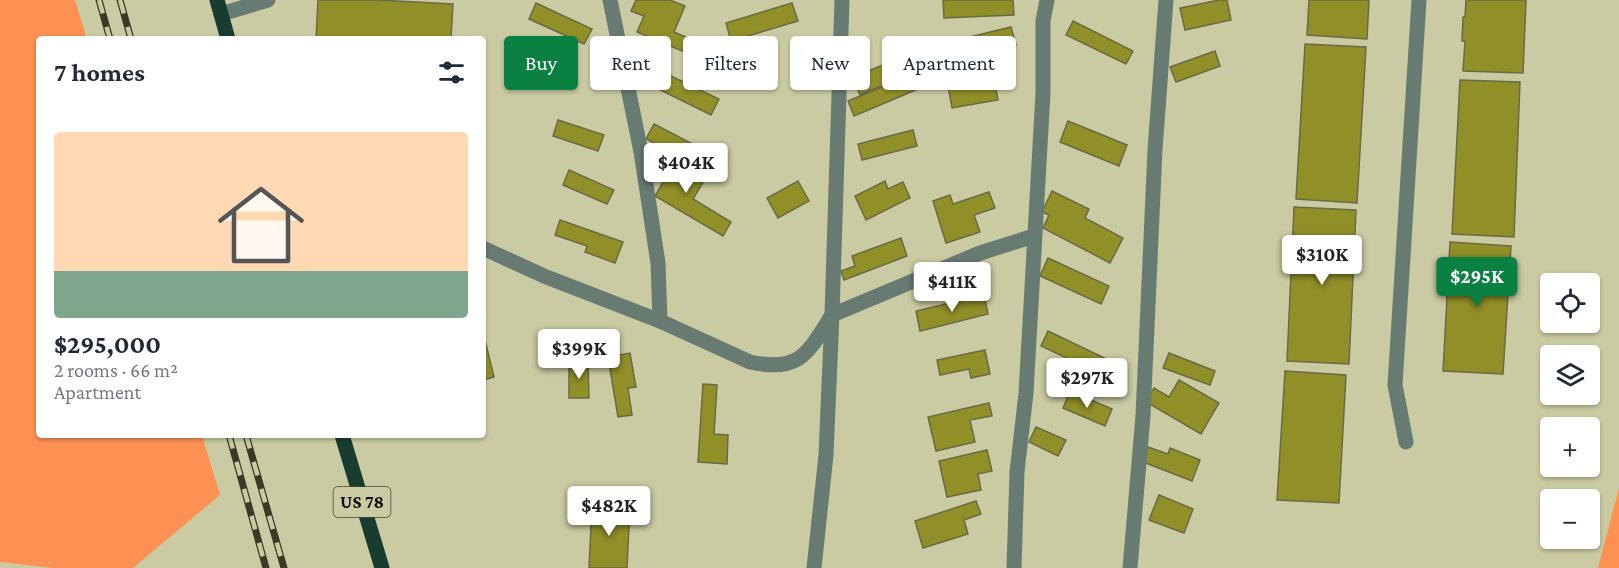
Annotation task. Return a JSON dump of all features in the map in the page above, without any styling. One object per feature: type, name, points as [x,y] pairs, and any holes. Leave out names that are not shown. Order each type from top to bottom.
[{"type":"main road","points":[[219,7],[227,36]]},
{"type":"main road","name":"US 78","points":[[343,438],[382,568]]},
{"type":"street","points":[[219,7],[268,0]]},
{"type":"street","points":[[610,0],[641,152],[658,263],[660,321]]},
{"type":"street","points":[[814,568],[826,455],[842,0]]},
{"type":"street","points":[[1014,568],[1017,472],[1026,393],[1043,93],[1043,21],[1047,0]]},
{"type":"street","points":[[1130,568],[1143,416],[1155,150],[1166,0]]},
{"type":"street","points":[[1406,442],[1395,385],[1419,0]]},
{"type":"street","points":[[486,249],[544,276],[660,321],[750,362],[765,366],[793,362],[808,353],[832,315],[980,253],[1034,236]]},
{"type":"shaded area","points":[[0,0],[75,0],[86,36],[36,36],[36,438],[203,438],[220,495],[133,568],[53,568],[0,562]]},
{"type":"shaded area","points":[[1619,488],[1619,568],[1598,568]]},
{"type":"building","points":[[318,0],[453,4],[451,36],[316,36]]},
{"type":"building","points":[[636,0],[670,0],[685,6],[674,32],[683,36],[683,51],[671,46],[671,36],[647,36],[637,32],[644,16],[631,11]]},
{"type":"building","points":[[943,0],[1013,0],[1014,15],[944,18]]},
{"type":"building","points":[[1227,0],[1231,20],[1185,30],[1180,8]]},
{"type":"building","points":[[1309,0],[1369,0],[1367,39],[1307,35]]},
{"type":"building","points":[[1466,0],[1526,0],[1523,73],[1463,71],[1465,41],[1462,41],[1463,17],[1465,17]]},
{"type":"building","points":[[536,3],[592,29],[584,44],[578,41],[578,36],[566,36],[529,19]]},
{"type":"building","points":[[792,3],[798,21],[748,36],[730,36],[726,23]]},
{"type":"building","points":[[1073,21],[1133,51],[1126,64],[1066,35]]},
{"type":"building","points":[[1011,27],[1014,36],[974,36]]},
{"type":"building","points":[[1305,44],[1366,47],[1357,203],[1296,199]]},
{"type":"building","points":[[1215,51],[1220,66],[1176,82],[1170,67]]},
{"type":"building","points":[[882,65],[882,85],[860,95],[858,90],[870,90],[870,70]]},
{"type":"building","points":[[671,76],[683,82],[683,90],[700,90],[719,99],[711,115],[660,90],[671,90]]},
{"type":"building","points":[[1460,80],[1520,82],[1514,237],[1452,234]]},
{"type":"building","points":[[882,87],[882,90],[916,90],[854,116],[848,101]]},
{"type":"building","points":[[949,90],[996,90],[998,100],[952,108]]},
{"type":"building","points":[[558,120],[604,135],[598,151],[553,136]]},
{"type":"building","points":[[1068,121],[1127,145],[1119,166],[1060,142]]},
{"type":"building","points":[[654,124],[710,153],[703,167],[646,139]]},
{"type":"building","points":[[913,130],[917,146],[862,160],[858,144]]},
{"type":"building","points":[[665,155],[705,179],[693,199],[731,222],[723,236],[655,196],[663,182],[653,176]]},
{"type":"building","points":[[569,170],[614,190],[607,204],[563,185]]},
{"type":"building","points":[[798,181],[809,201],[778,218],[767,198]]},
{"type":"building","points":[[885,181],[888,189],[903,182],[910,198],[866,220],[855,196]]},
{"type":"building","points":[[1052,191],[1089,209],[1085,218],[1123,238],[1110,263],[1043,228],[1049,215],[1042,212]]},
{"type":"building","points":[[989,192],[995,208],[974,215],[980,232],[946,243],[933,201],[950,195],[953,204]]},
{"type":"building","points":[[1294,207],[1356,210],[1349,364],[1287,361]]},
{"type":"building","points":[[560,220],[623,242],[615,263],[585,252],[587,246],[555,235]]},
{"type":"building","points":[[901,238],[907,256],[844,280],[841,271],[855,266],[852,256]]},
{"type":"building","points":[[1450,242],[1511,246],[1503,374],[1443,371]]},
{"type":"building","points":[[1048,258],[1109,286],[1101,304],[1040,276]]},
{"type":"building","points":[[984,295],[988,314],[920,331],[916,311]]},
{"type":"building","points":[[1048,331],[1113,362],[1106,377],[1041,346]]},
{"type":"building","points":[[486,344],[494,377],[486,379]]},
{"type":"building","points":[[985,350],[990,374],[971,378],[969,369],[940,375],[937,360]]},
{"type":"building","points":[[630,353],[636,387],[628,388],[632,415],[618,417],[608,357]]},
{"type":"building","points":[[1169,353],[1215,371],[1210,385],[1163,368]]},
{"type":"building","points":[[569,361],[588,361],[589,398],[569,398]]},
{"type":"building","points":[[1285,371],[1346,375],[1339,503],[1277,500]]},
{"type":"building","points":[[1179,380],[1219,403],[1201,434],[1146,402],[1154,388],[1169,397]]},
{"type":"building","points":[[703,384],[717,385],[714,434],[728,435],[727,464],[698,462]]},
{"type":"building","points":[[1070,391],[1112,409],[1105,426],[1063,408]]},
{"type":"building","points":[[989,403],[992,416],[970,420],[975,442],[936,451],[928,417]]},
{"type":"building","points":[[1036,427],[1066,440],[1058,456],[1029,442]]},
{"type":"building","points":[[1148,447],[1168,454],[1170,448],[1200,460],[1192,481],[1143,462]]},
{"type":"building","points":[[987,450],[992,471],[978,474],[981,490],[947,497],[939,461]]},
{"type":"building","points":[[1159,495],[1193,509],[1184,533],[1149,520]]},
{"type":"building","points":[[976,501],[981,514],[964,520],[968,534],[923,548],[915,521]]},
{"type":"building","points":[[592,505],[630,506],[627,568],[589,568]]},
{"type":"railway","points":[[99,0],[109,36]]},
{"type":"railway","points":[[120,0],[130,36]]},
{"type":"railway","points":[[230,438],[266,568]]},
{"type":"railway","points":[[247,438],[284,568]]}]
